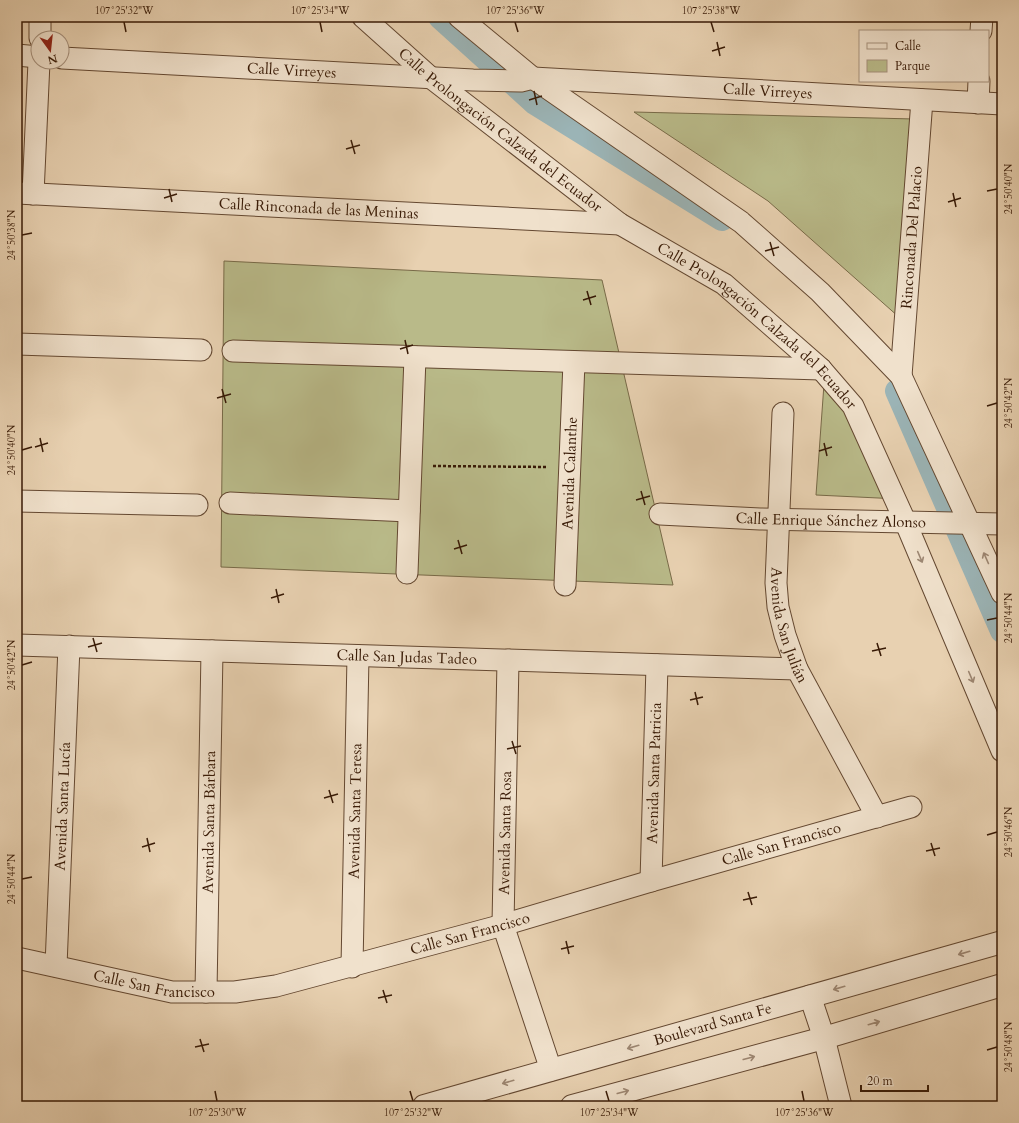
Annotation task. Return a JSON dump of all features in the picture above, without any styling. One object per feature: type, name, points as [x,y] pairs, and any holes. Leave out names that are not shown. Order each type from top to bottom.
[{"type":"street","points":[[40,17],[40,30]]},
{"type":"street","name":"Calle Prolongación Calzada del Ecuador","points":[[363,17],[430,77],[620,224],[724,284],[821,369],[853,406],[905,521],[1002,751]]},
{"type":"street","points":[[459,17],[527,80],[741,222],[820,292],[900,376],[964,522],[1002,593]]},
{"type":"street","points":[[981,30],[982,17]]},
{"type":"street","points":[[17,55],[30,56]]},
{"type":"street","name":"Calle Virreyes","points":[[70,58],[472,80],[527,80],[1002,104]]},
{"type":"street","points":[[25,194],[38,70]]},
{"type":"street","points":[[978,103],[979,82]]},
{"type":"street","name":"Rinconada Del Palacio","points":[[900,376],[922,100]]},
{"type":"street","name":"Calle Rinconada de las Meninas","points":[[25,194],[620,224]]},
{"type":"street","points":[[17,344],[201,350]]},
{"type":"street","points":[[233,351],[821,369]]},
{"type":"street","points":[[407,573],[415,357]]},
{"type":"street","name":"Avenida Calanthe","points":[[565,585],[574,362]]},
{"type":"street","name":"Avenida San Julián","points":[[783,413],[780,519],[776,583],[778,607],[785,635],[797,669],[877,817]]},
{"type":"street","points":[[17,501],[197,505]]},
{"type":"street","points":[[230,502],[409,511]]},
{"type":"street","name":"Calle Enrique Sánchez Alonso","points":[[660,514],[780,519],[1002,524]]},
{"type":"street","name":"Calle San Judas Tadeo","points":[[17,645],[797,669]]},
{"type":"street","name":"Avenida Santa Lucía","points":[[56,966],[68,646]]},
{"type":"street","name":"Avenida Santa Bárbara","points":[[206,992],[212,651]]},
{"type":"street","name":"Avenida Santa Teresa","points":[[352,967],[358,656]]},
{"type":"street","name":"Avenida Santa Rosa","points":[[508,660],[503,925],[551,1070]]},
{"type":"street","name":"Avenida Santa Patricia","points":[[651,881],[657,665]]},
{"type":"street","name":"Calle San Francisco","points":[[17,958],[172,992],[235,992],[276,986],[352,967],[503,925],[911,807]]},
{"type":"street","name":"Boulevard Santa Fe","points":[[424,1106],[1002,942]]},
{"type":"street","points":[[572,1106],[824,1038],[1002,985]]},
{"type":"street","points":[[810,996],[824,1038],[841,1106]]},
{"type":"path","points":[[411,465],[570,467]]},
{"type":"green space","points":[[634,112],[914,119],[900,318],[768,201]]},
{"type":"green space","points":[[224,261],[602,280],[673,585],[221,567]]},
{"type":"green space","points":[[824,384],[844,386],[899,499],[816,495]]},
{"type":"waterway","points":[[440,17],[535,103],[722,219]]},
{"type":"waterway","points":[[897,391],[1002,631]]}]
